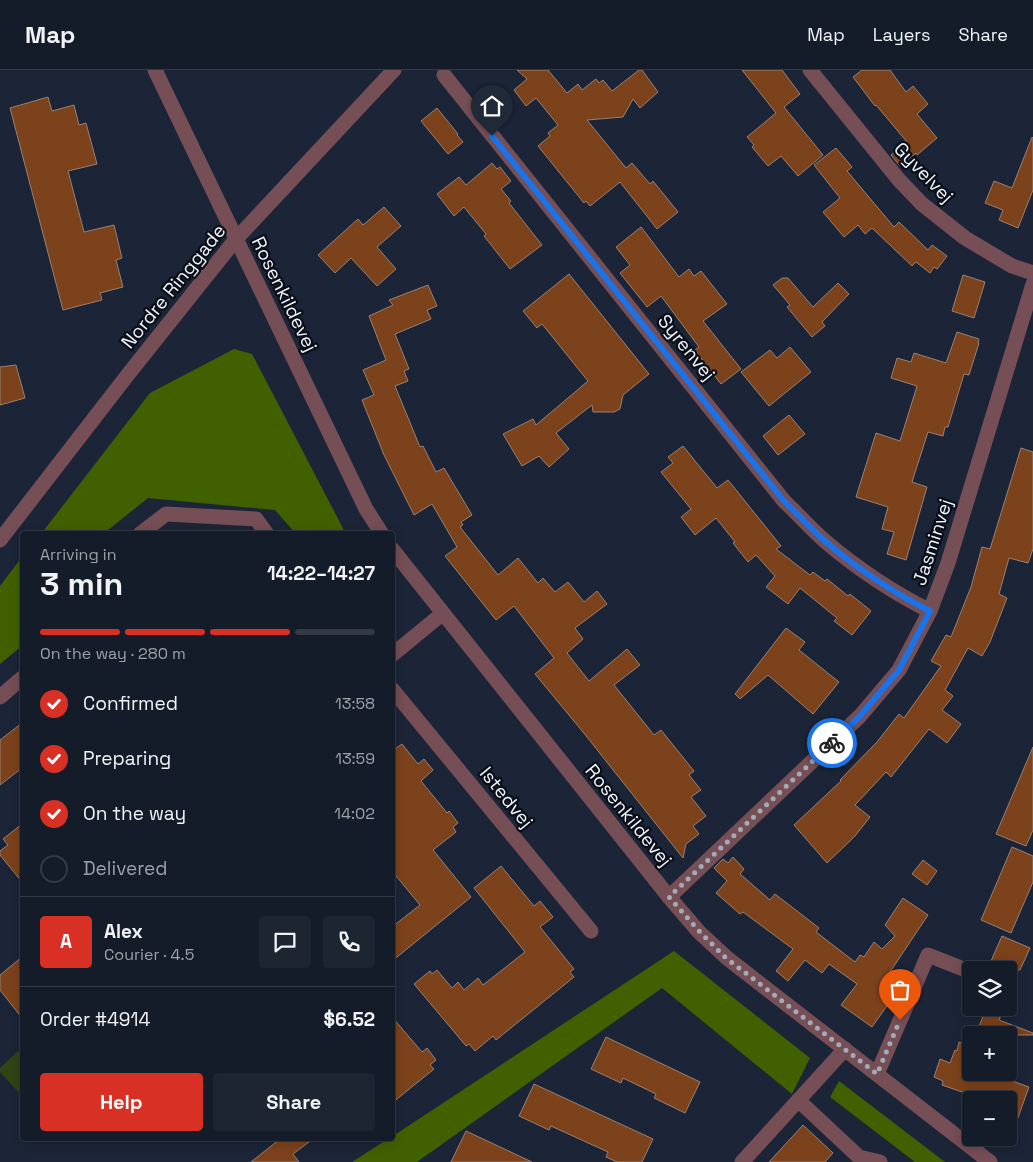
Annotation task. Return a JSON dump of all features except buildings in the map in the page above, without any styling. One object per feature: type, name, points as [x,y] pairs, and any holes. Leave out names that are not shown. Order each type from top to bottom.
[{"type":"street","name":"Rosenkildevej","points":[[155,70],[366,509],[380,531]]},
{"type":"street","name":"Nordre Ringgade","points":[[0,540],[126,376],[236,239],[394,70]]},
{"type":"street","name":"Gyvelvej","points":[[810,70],[899,180],[922,204],[965,238],[1012,266],[1033,273]]},
{"type":"street","name":"Syrenvej","points":[[444,75],[784,501],[824,540],[863,572],[904,598],[930,611]]},
{"type":"street","name":"Jasminvej","points":[[669,897],[860,716],[899,670],[930,611],[948,563],[1033,284]]},
{"type":"street","points":[[144,531],[166,514],[256,519],[266,531]]},
{"type":"street","name":"Rosenkildevej","points":[[395,553],[669,897],[700,932],[726,958],[990,1162]]},
{"type":"street","points":[[395,653],[442,614]]},
{"type":"street","points":[[0,697],[20,680]]},
{"type":"street","name":"Istedvej","points":[[395,693],[591,931]]},
{"type":"street","points":[[877,1074],[928,955],[962,968]]},
{"type":"street","points":[[742,1162],[845,1049]]},
{"type":"street","points":[[798,1100],[859,1157],[880,1162]]},
{"type":"green space","points":[[234,349],[252,354],[344,531],[293,531],[275,510],[148,498],[107,531],[43,531],[150,393]]},
{"type":"green space","points":[[20,560],[20,648],[0,664],[0,586]]},
{"type":"green space","points":[[674,951],[810,1058],[792,1094],[662,988],[417,1162],[352,1162],[385,1141],[395,1141],[395,1135]]},
{"type":"green space","points":[[18,1051],[20,1053],[20,1094],[0,1072],[0,1068]]},
{"type":"green space","points":[[839,1081],[945,1162],[915,1162],[830,1097]]},
{"type":"way so far","points":[[832,743],[669,897],[726,958],[877,1074],[900,1020]]},
{"type":"route","points":[[492,136],[784,501],[824,540],[863,572],[904,598],[930,611],[899,670],[860,716],[832,743]]}]
